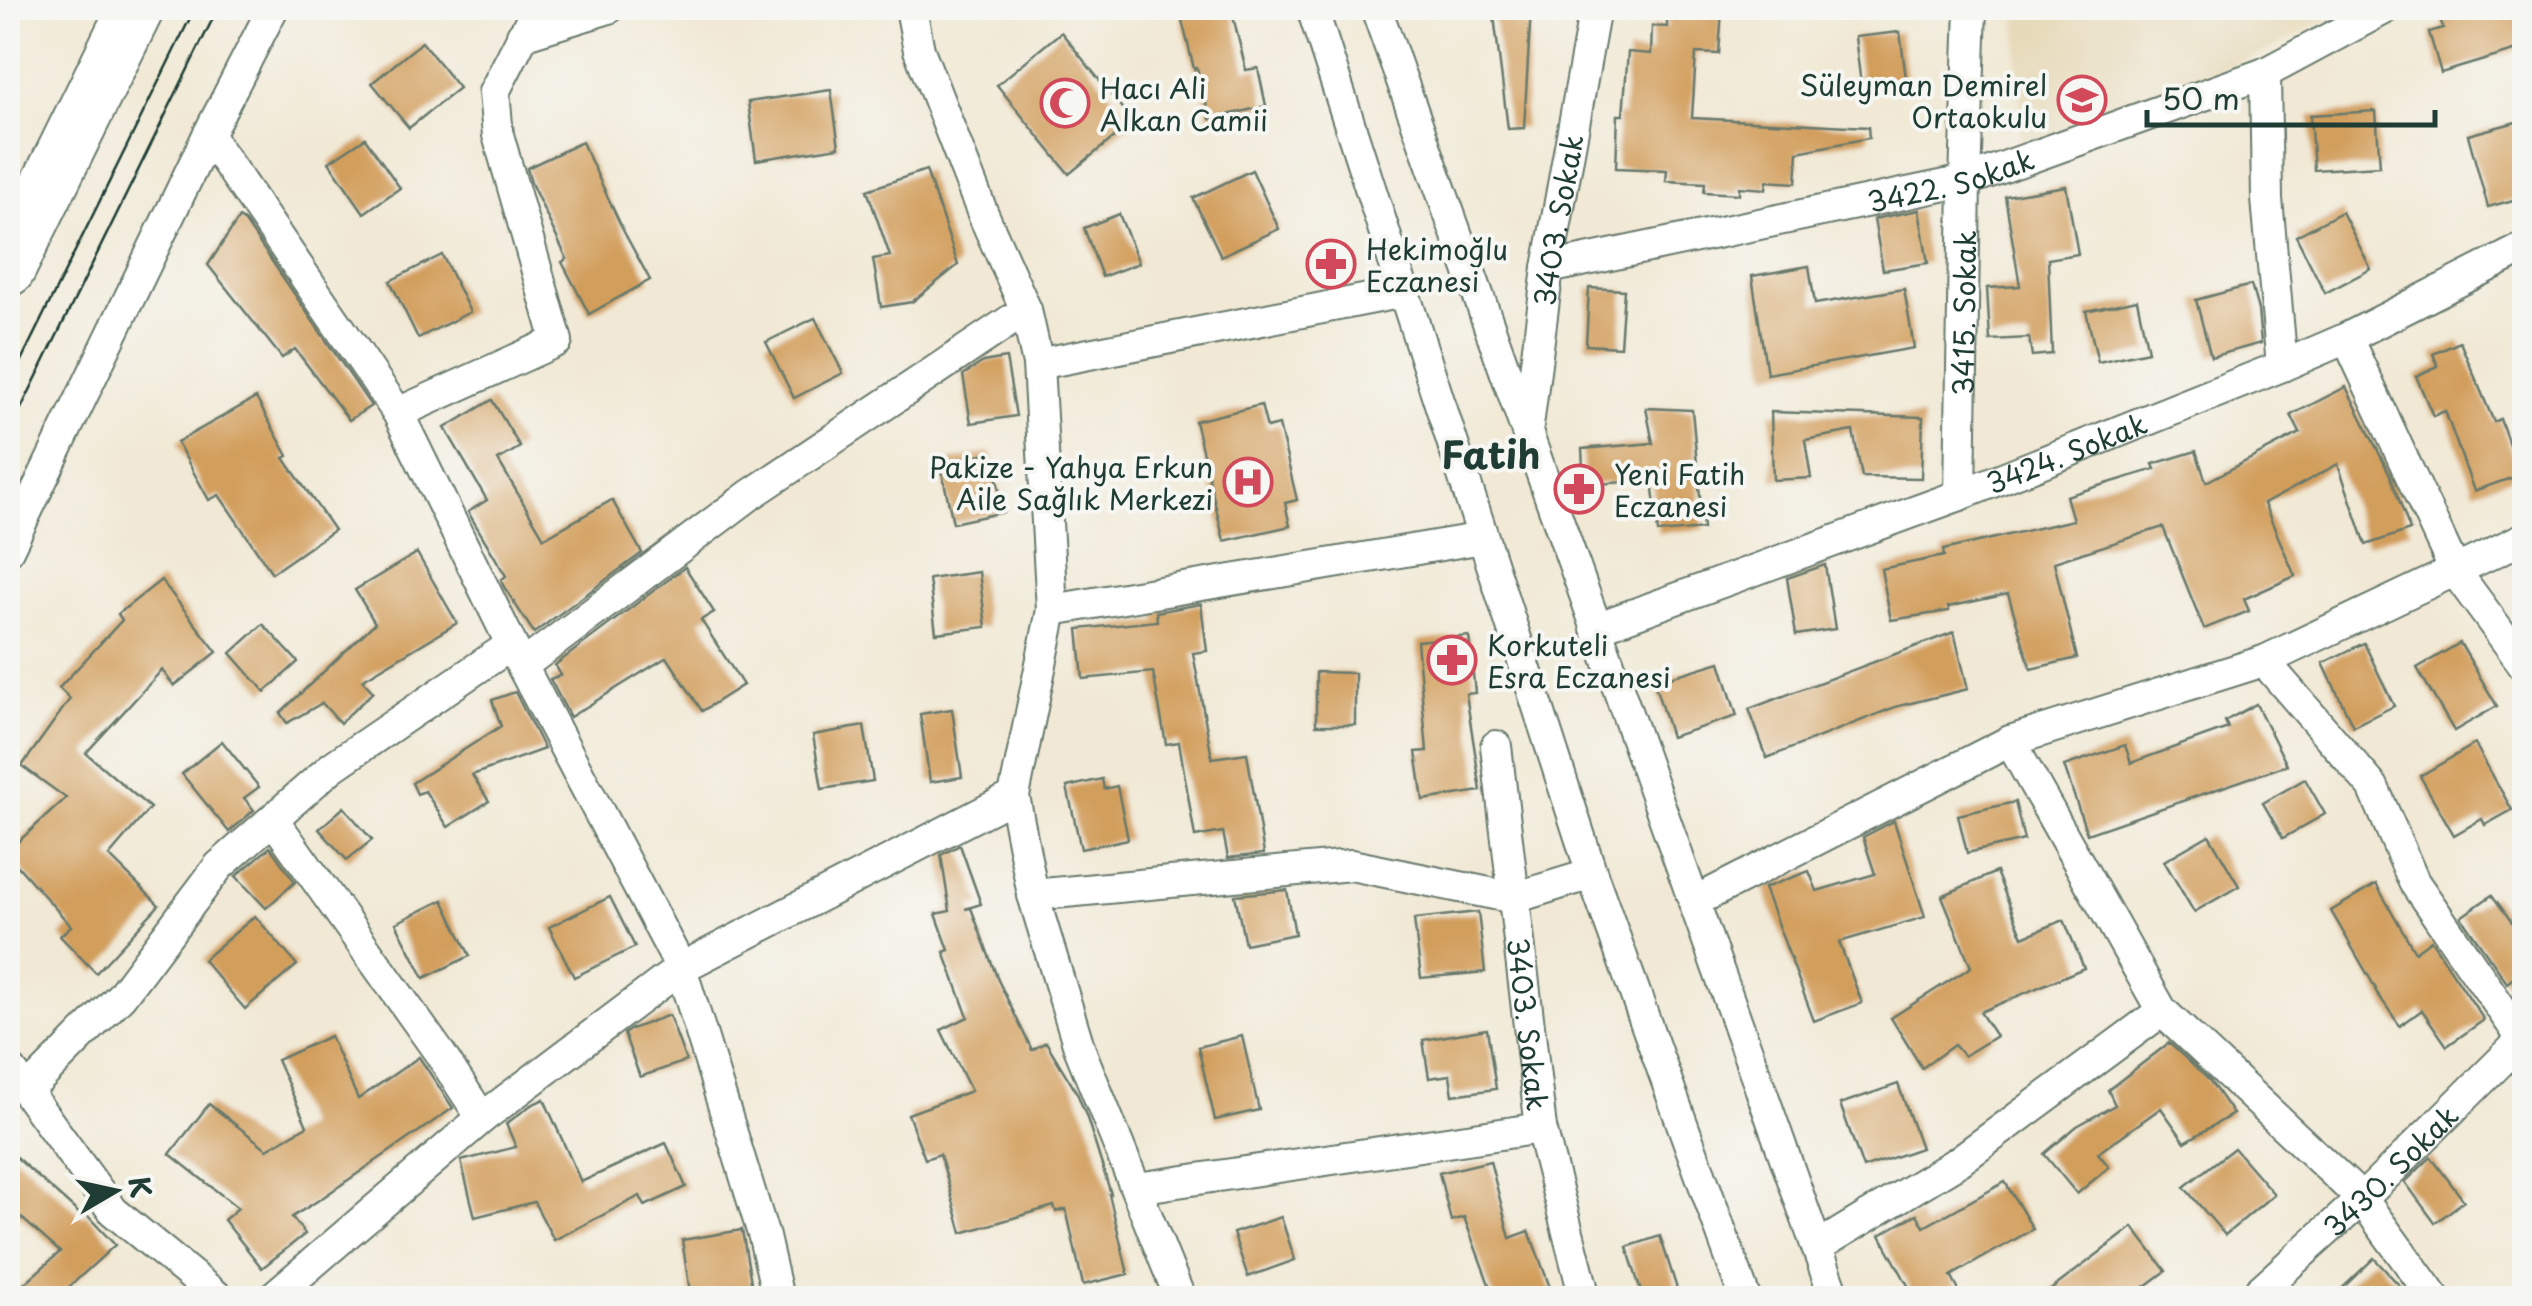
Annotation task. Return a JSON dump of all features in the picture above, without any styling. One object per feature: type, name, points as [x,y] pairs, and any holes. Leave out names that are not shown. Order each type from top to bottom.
[{"type":"highway","points":[[8,268],[136,8]]},
{"type":"street","points":[[8,550],[208,135],[274,8]]},
{"type":"street","points":[[398,413],[558,341],[498,135],[494,92],[537,8]]},
{"type":"street","points":[[522,36],[609,8]]},
{"type":"street","points":[[910,8],[919,50],[983,214],[1026,310],[1038,364],[1052,610],[1014,796],[1034,896],[1080,1050],[1180,1298]]},
{"type":"street","points":[[1312,8],[1592,874],[1745,1298]]},
{"type":"street","points":[[1376,8],[1836,1298]]},
{"type":"street","name":"3403. Sokak","points":[[1528,434],[1548,268],[1595,8]]},
{"type":"street","name":"3415. Sokak","points":[[1960,495],[1971,8]]},
{"type":"street","name":"3422. Sokak","points":[[1548,268],[1965,181],[2265,72],[2386,8]]},
{"type":"street","points":[[2265,72],[2267,198],[2282,366]]},
{"type":"street","points":[[208,135],[398,413],[516,656],[681,968],[764,1237],[778,1298]]},
{"type":"street","name":"3424. Sokak","points":[[1596,628],[1960,495],[2282,366],[2348,338],[2524,248]]},
{"type":"street","points":[[1038,364],[1404,292]]},
{"type":"street","points":[[27,1090],[121,996],[220,866],[332,768],[516,656],[1026,310]]},
{"type":"street","points":[[2348,338],[2456,571],[2524,665]]},
{"type":"street","points":[[1052,610],[1483,538]]},
{"type":"street","points":[[1694,902],[2010,741],[2264,661],[2524,538]]},
{"type":"street","points":[[2264,661],[2373,788],[2414,882],[2524,1039]]},
{"type":"street","points":[[2010,741],[2162,1010],[2362,1199],[2434,1298]]},
{"type":"street","name":"3403. Sokak","points":[[1496,746],[1540,1128],[1585,1298]]},
{"type":"street","points":[[272,1298],[482,1118],[681,968],[1014,796]]},
{"type":"street","points":[[274,819],[482,1118]]},
{"type":"street","points":[[1034,896],[1351,865],[1514,898],[1592,874]]},
{"type":"street","points":[[1817,1247],[1958,1161],[2162,1010]]},
{"type":"street","name":"3430. Sokak","points":[[2252,1298],[2362,1199],[2524,1039]]},
{"type":"street","points":[[8,1066],[113,1211],[213,1297]]},
{"type":"street","points":[[1137,1188],[1540,1128]]},
{"type":"shaded area","name":"Süleyman Demirel Ortaokulu","points":[[2016,8],[2350,8],[2269,50],[2021,150]]},
{"type":"building","points":[[1231,8],[1246,70],[1258,68],[1266,106],[1210,119],[1180,12]]},
{"type":"building","points":[[1493,8],[1531,8],[1524,128],[1508,129]]},
{"type":"building","points":[[1667,8],[1722,8],[1719,54],[1696,53],[1692,118],[1868,127],[1869,138],[1798,152],[1796,183],[1767,181],[1766,189],[1739,187],[1739,194],[1704,192],[1705,183],[1666,181],[1667,170],[1616,168],[1618,115],[1623,115],[1628,52],[1651,54],[1652,26],[1667,27]]},
{"type":"building","points":[[2460,8],[2524,8],[2524,48],[2441,73],[2429,32],[2443,28],[2439,14]]},
{"type":"building","name":"Hacı Ali Alkan Camii","points":[[1061,32],[1133,122],[1069,174],[997,85]]},
{"type":"building","points":[[1900,32],[1907,86],[1862,92],[1855,37]]},
{"type":"building","points":[[422,42],[459,88],[409,128],[372,83]]},
{"type":"building","points":[[831,90],[839,147],[756,160],[748,102]]},
{"type":"building","points":[[2376,111],[2380,166],[2314,170],[2310,115]]},
{"type":"building","points":[[2524,120],[2524,197],[2488,207],[2468,135]]},
{"type":"building","points":[[365,138],[400,188],[364,213],[329,162]]},
{"type":"building","points":[[582,142],[650,280],[589,314],[562,262],[567,259],[527,168]]},
{"type":"building","points":[[926,170],[958,265],[912,302],[881,307],[873,259],[890,256],[867,190]]},
{"type":"building","points":[[1252,170],[1279,229],[1221,256],[1193,198]]},
{"type":"building","points":[[2066,186],[2078,254],[2048,259],[2052,354],[2032,356],[2029,338],[1990,340],[1987,288],[2020,286],[2005,196]]},
{"type":"building","points":[[1919,210],[1928,263],[1883,270],[1874,219]]},
{"type":"building","points":[[2342,212],[2371,269],[2325,293],[2296,236]]},
{"type":"building","points":[[1119,214],[1139,263],[1102,277],[1084,228]]},
{"type":"building","points":[[239,218],[371,406],[349,420],[295,349],[282,358],[208,265]]},
{"type":"building","points":[[442,255],[470,312],[418,338],[390,281]]},
{"type":"building","points":[[1809,266],[1815,304],[1904,289],[1914,348],[1767,374],[1752,276]]},
{"type":"building","points":[[2251,285],[2261,343],[2211,357],[2196,300]]},
{"type":"building","points":[[1589,288],[1624,290],[1620,347],[1586,345]]},
{"type":"building","points":[[2137,300],[2148,351],[2098,362],[2086,311]]},
{"type":"building","points":[[815,318],[843,373],[794,398],[766,342]]},
{"type":"building","points":[[2460,342],[2494,422],[2500,419],[2520,475],[2474,491],[2445,411],[2433,416],[2416,376],[2438,366],[2433,354]]},
{"type":"building","points":[[1006,358],[1016,416],[971,423],[963,375],[983,362]]},
{"type":"building","points":[[2346,387],[2390,475],[2410,530],[2366,545],[2338,464],[2264,504],[2295,576],[2244,599],[2249,611],[2204,629],[2163,527],[2054,562],[2077,658],[2031,669],[2008,594],[1948,607],[1949,611],[1891,620],[1881,569],[1944,556],[1943,550],[2073,520],[2066,496],[2155,469],[2153,464],[2196,451],[2206,482],[2300,433],[2291,415]]},
{"type":"building","points":[[256,398],[288,456],[284,458],[334,530],[272,573],[219,495],[209,500],[177,442]]},
{"type":"building","points":[[492,400],[520,447],[498,460],[544,538],[612,500],[642,553],[534,633],[504,587],[501,580],[506,576],[468,512],[487,500],[445,428]]},
{"type":"building","name":"Pakize - Yahya Erkun Aile Sağlık Merkezi","points":[[1261,405],[1267,428],[1279,425],[1297,500],[1285,503],[1290,526],[1224,541],[1195,421]]},
{"type":"building","points":[[1646,408],[1692,410],[1703,529],[1658,533],[1652,480],[1584,485],[1582,449],[1653,443]]},
{"type":"building","points":[[1771,412],[1923,417],[1921,478],[1862,477],[1853,431],[1805,440],[1811,478],[1773,480]]},
{"type":"building","points":[[991,452],[1004,512],[953,523],[940,463]]},
{"type":"building","points":[[417,553],[457,623],[362,680],[373,692],[340,723],[322,703],[287,723],[280,713],[375,623],[355,590]]},
{"type":"building","points":[[1825,565],[1835,629],[1796,635],[1787,578]]},
{"type":"building","points":[[685,567],[714,612],[701,620],[743,685],[702,711],[667,657],[570,717],[550,679],[561,675],[555,665]]},
{"type":"building","points":[[979,572],[986,627],[936,633],[929,579]]},
{"type":"building","points":[[161,580],[217,652],[174,686],[162,670],[86,753],[150,808],[109,856],[159,905],[96,973],[60,936],[71,926],[8,855],[66,798],[22,766],[70,699],[59,688],[122,620],[118,614]]},
{"type":"building","points":[[1201,604],[1207,651],[1193,653],[1212,758],[1247,753],[1264,854],[1228,858],[1223,832],[1195,837],[1179,742],[1166,744],[1153,672],[1083,679],[1078,629],[1157,621],[1156,612]]},
{"type":"building","points":[[263,624],[298,662],[265,692],[231,653]]},
{"type":"building","points":[[1954,632],[1968,689],[1895,707],[1767,758],[1749,709]]},
{"type":"building","points":[[1469,636],[1475,693],[1466,694],[1481,791],[1423,800],[1416,752],[1427,751],[1417,641]]},
{"type":"building","points":[[2364,643],[2394,706],[2353,726],[2323,663]]},
{"type":"building","points":[[2460,643],[2497,706],[2454,731],[2417,668]]},
{"type":"building","points":[[1720,662],[1737,716],[1671,737],[1654,682]]},
{"type":"building","points":[[1316,672],[1355,673],[1355,725],[1316,725]]},
{"type":"building","points":[[515,692],[544,749],[472,775],[489,801],[448,827],[425,791],[417,794],[412,783],[501,726],[492,700]]},
{"type":"building","points":[[2256,704],[2287,765],[2087,834],[2064,766],[2125,745],[2131,763],[2228,728],[2225,721]]},
{"type":"building","points":[[952,709],[962,777],[930,782],[920,714]]},
{"type":"building","points":[[864,726],[873,781],[822,789],[813,735]]},
{"type":"building","points":[[222,741],[259,787],[244,798],[254,810],[229,832],[182,774]]},
{"type":"building","points":[[2475,744],[2512,810],[2485,825],[2482,819],[2454,835],[2420,776]]},
{"type":"building","points":[[1102,779],[1104,789],[1117,786],[1128,839],[1081,849],[1067,787]]},
{"type":"building","points":[[2305,779],[2325,814],[2283,838],[2263,803]]},
{"type":"building","points":[[2015,802],[2024,840],[1967,853],[1958,815]]},
{"type":"building","points":[[344,807],[372,840],[347,860],[319,829]]},
{"type":"building","points":[[1894,821],[1925,917],[1839,942],[1862,1003],[1814,1021],[1764,888],[1809,871],[1817,891],[1875,874],[1863,837]]},
{"type":"building","points":[[2209,835],[2239,886],[2194,912],[2164,861]]},
{"type":"building","points":[[960,845],[981,904],[965,909],[971,908],[998,980],[1032,1050],[1046,1042],[1077,1093],[1087,1118],[1111,1194],[1128,1274],[1083,1285],[1066,1209],[1056,1212],[1054,1206],[962,1233],[940,1154],[925,1159],[908,1114],[971,1091],[941,1030],[968,1017],[944,952],[949,950],[936,914],[950,911],[941,855]]},
{"type":"building","points":[[270,847],[295,882],[266,908],[236,876]]},
{"type":"building","points":[[1996,872],[2023,937],[2064,920],[2084,968],[1980,1012],[1996,1036],[1964,1056],[1954,1045],[1922,1068],[1891,1018],[1971,967],[1942,896]]},
{"type":"building","points":[[2376,884],[2415,952],[2431,940],[2484,1020],[2447,1046],[2422,1010],[2400,1026],[2331,911]]},
{"type":"building","points":[[1287,890],[1295,934],[1245,944],[1235,895]]},
{"type":"building","points":[[2492,895],[2524,939],[2524,970],[2507,983],[2461,917]]},
{"type":"building","points":[[610,897],[635,947],[574,977],[549,927]]},
{"type":"building","points":[[443,900],[470,956],[424,978],[396,923]]},
{"type":"building","points":[[1478,912],[1485,972],[1421,978],[1414,919]]},
{"type":"building","points":[[255,916],[297,965],[245,1009],[203,960]]},
{"type":"building","points":[[669,1015],[686,1061],[640,1077],[624,1034]]},
{"type":"building","points":[[1487,1029],[1496,1089],[1453,1095],[1450,1075],[1429,1078],[1423,1040]]},
{"type":"building","points":[[330,1036],[358,1099],[419,1057],[453,1108],[292,1217],[305,1234],[262,1268],[224,1220],[238,1208],[170,1154],[209,1104],[267,1149],[307,1126],[277,1060]]},
{"type":"building","points":[[1242,1036],[1259,1110],[1215,1120],[1198,1047]]},
{"type":"building","points":[[2169,1043],[2210,1081],[2233,1114],[2185,1142],[2161,1108],[2098,1153],[2109,1167],[2077,1194],[2044,1154],[2077,1126],[2115,1105],[2108,1090]]},
{"type":"building","points":[[1898,1084],[1921,1148],[1863,1168],[1840,1104]]},
{"type":"building","points":[[544,1099],[581,1182],[666,1143],[686,1187],[645,1206],[640,1196],[554,1240],[534,1202],[475,1217],[461,1161],[516,1147],[506,1124]]},
{"type":"building","points":[[2234,1148],[2274,1194],[2225,1235],[2184,1187]]},
{"type":"building","points":[[8,1150],[83,1217],[86,1214],[115,1245],[57,1298],[8,1298],[60,1252],[8,1206]]},
{"type":"building","points":[[2431,1157],[2464,1201],[2435,1223],[2405,1182]]},
{"type":"building","points":[[1490,1161],[1510,1238],[1529,1231],[1554,1298],[1494,1298],[1464,1217],[1451,1221],[1439,1173]]},
{"type":"building","points":[[2005,1182],[2033,1229],[1951,1276],[1963,1298],[1915,1298],[1880,1235],[1917,1214],[1924,1227]]},
{"type":"building","points":[[1281,1217],[1295,1260],[1248,1277],[1233,1233]]},
{"type":"building","points":[[2133,1227],[2166,1271],[2130,1298],[2040,1298]]},
{"type":"building","points":[[742,1230],[752,1288],[691,1298],[682,1240]]},
{"type":"building","points":[[1660,1236],[1680,1298],[1643,1298],[1627,1247]]},
{"type":"building","points":[[2374,1258],[2411,1298],[2332,1298]]},
{"type":"tram line","points":[[8,387],[195,8]]},
{"type":"tram line","points":[[8,435],[218,8]]},
{"type":"place","name":"Süleyman Demirel Ortaokulu","points":[[2082,100]]},
{"type":"place","name":"Hacı Ali Alkan Camii","points":[[1065,103]]},
{"type":"place","name":"Hekimoğlu Eczanesi","points":[[1331,264]]},
{"type":"place","name":"Pakize - Yahya Erkun Aile Sağlık Merkezi","points":[[1248,482]]},
{"type":"place","name":"Yeni Fatih Eczanesi","points":[[1579,489]]},
{"type":"place","name":"Korkuteli Esra Eczanesi","points":[[1452,660]]},
{"type":"district","name":"Fatih","points":[[1491,453]]}]
